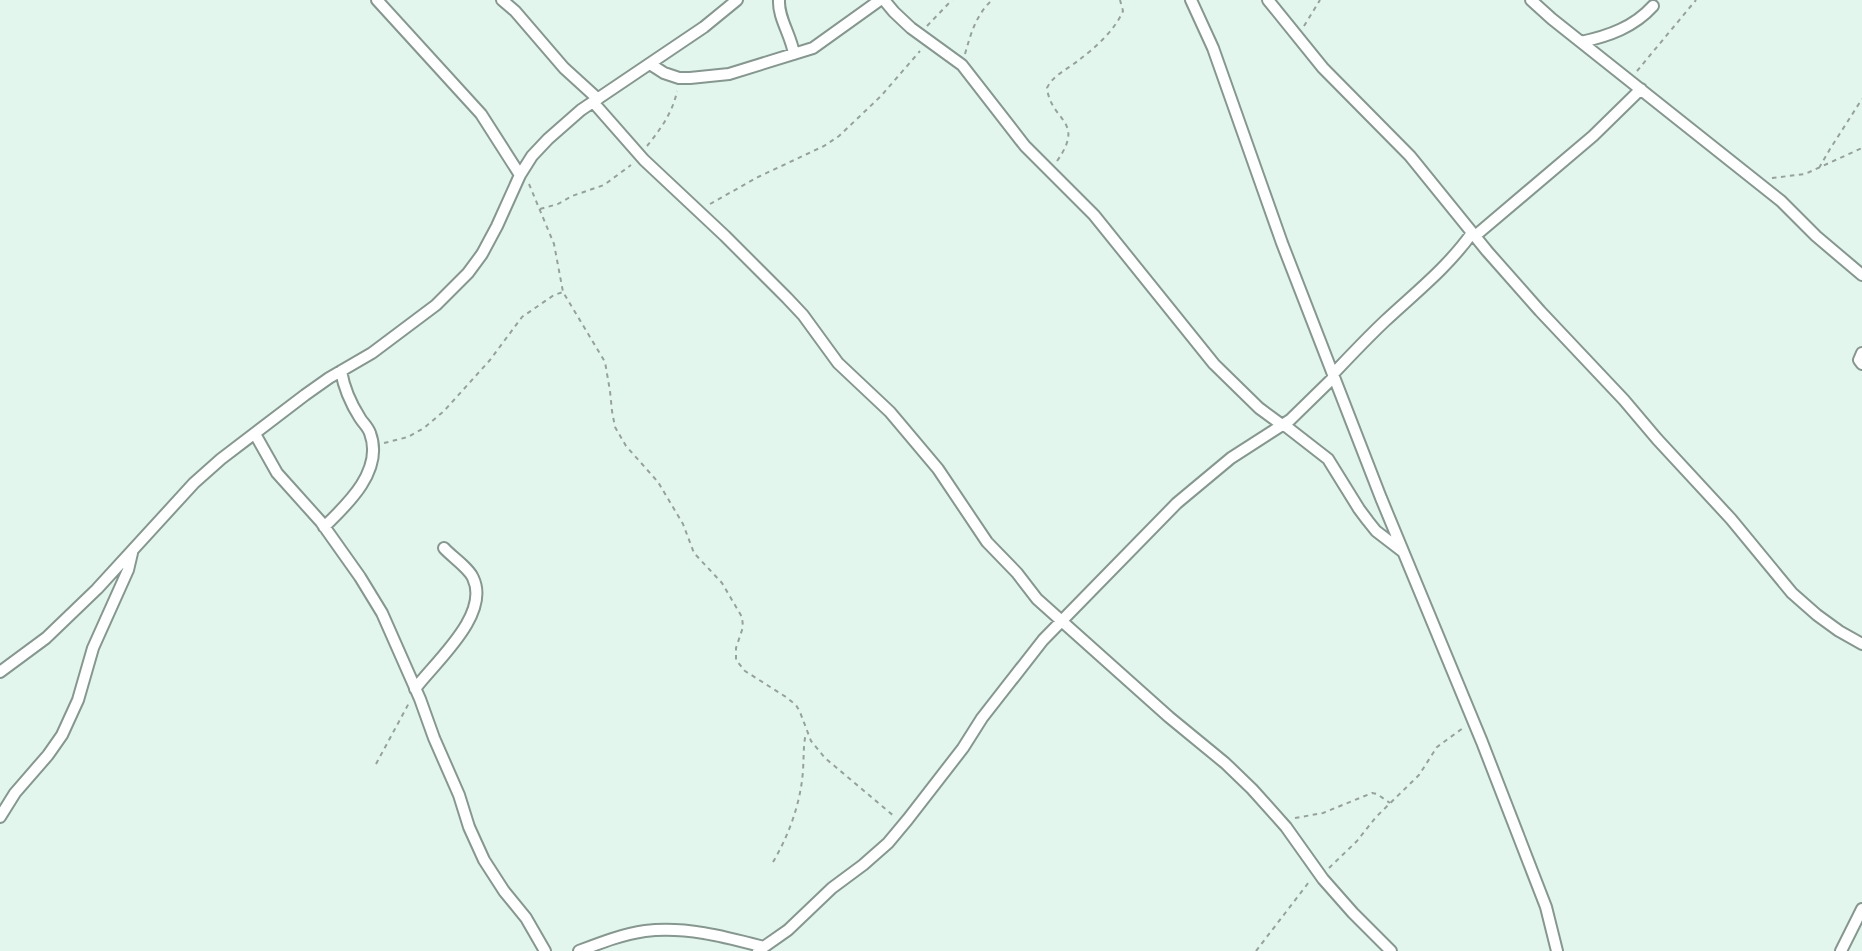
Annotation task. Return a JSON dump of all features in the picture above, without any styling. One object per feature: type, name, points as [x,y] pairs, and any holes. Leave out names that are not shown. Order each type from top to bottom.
[{"type":"street","points":[[377,0],[481,114],[522,173]]},
{"type":"street","points":[[502,0],[515,11],[595,101],[640,156],[787,298],[803,315],[838,363],[890,412],[938,469],[987,542],[1017,573],[1037,599],[1252,789],[1280,820],[1320,874],[1353,913],[1391,951]]},
{"type":"street","points":[[0,672],[46,638],[97,589],[194,483],[221,459],[305,395],[372,353],[436,305],[468,273],[482,254],[522,173],[532,156],[548,139],[595,101],[704,27],[737,0]]},
{"type":"street","points":[[779,0],[778,8],[789,34],[794,54]]},
{"type":"street","points":[[650,64],[663,73],[677,77],[729,74],[813,48],[882,0],[920,34],[962,65],[1025,146],[1094,215],[1214,364],[1259,408],[1328,459],[1376,531],[1403,552]]},
{"type":"street","points":[[1191,0],[1225,80],[1282,243],[1333,375],[1546,907],[1557,951]]},
{"type":"street","points":[[1268,0],[1339,86],[1410,156],[1540,311],[1731,519],[1792,593],[1817,615],[1862,644]]},
{"type":"street","points":[[1531,0],[1781,201],[1816,236],[1862,275]]},
{"type":"street","points":[[1581,42],[1628,26],[1644,16],[1653,6]]},
{"type":"street","points":[[579,951],[604,941],[646,931],[688,930],[729,938],[761,949],[788,930],[832,888],[888,843],[963,748],[982,718],[1026,661],[1061,621],[1177,503],[1231,458],[1307,405],[1385,321],[1432,279],[1474,235],[1593,136],[1641,89]]},
{"type":"street","points":[[1862,353],[1859,360],[1862,364]]},
{"type":"street","points":[[324,527],[357,492],[371,465],[373,445],[370,434],[346,391],[341,371]]},
{"type":"street","points":[[255,434],[277,473],[324,527],[360,577],[382,613],[484,860],[504,891],[526,918],[545,951]]},
{"type":"street","points":[[416,691],[426,673],[453,645],[470,617],[476,601],[477,590],[473,577],[444,548]]},
{"type":"street","points":[[0,817],[15,794],[62,735],[78,700],[93,648],[128,570],[133,550]]},
{"type":"street","points":[[1841,951],[1862,909]]},
{"type":"path","points":[[920,34],[952,0]]},
{"type":"path","points":[[962,65],[979,14],[992,0]]},
{"type":"path","points":[[1049,170],[1061,155],[1069,136],[1065,121],[1053,105],[1047,88],[1053,78],[1086,55],[1111,29],[1123,10],[1119,0]]},
{"type":"path","points":[[1297,36],[1320,0]]},
{"type":"path","points":[[1630,81],[1644,60],[1696,0]]},
{"type":"path","points":[[696,209],[707,206],[839,136],[880,96],[929,41]]},
{"type":"path","points":[[540,210],[604,185],[617,177],[640,156],[664,125],[675,101],[677,77]]},
{"type":"path","points":[[1819,168],[1862,99]]},
{"type":"path","points":[[1751,178],[1781,178],[1805,174],[1862,148]]},
{"type":"path","points":[[522,173],[554,244],[563,292],[605,362],[615,427],[626,446],[658,482],[683,524],[694,553],[722,583],[742,617],[743,627],[736,648],[736,660],[745,672],[796,705],[811,741],[825,758],[903,825]]},
{"type":"path","points":[[373,445],[408,437],[424,428],[444,411],[490,360],[522,317],[554,295],[563,292]]},
{"type":"path","points":[[376,764],[416,691]]},
{"type":"path","points":[[1256,951],[1320,874],[1357,841],[1390,803],[1419,775],[1437,747],[1473,720]]},
{"type":"path","points":[[773,862],[784,841],[798,802],[807,730]]},
{"type":"path","points":[[1280,820],[1323,813],[1372,793],[1390,803]]}]
